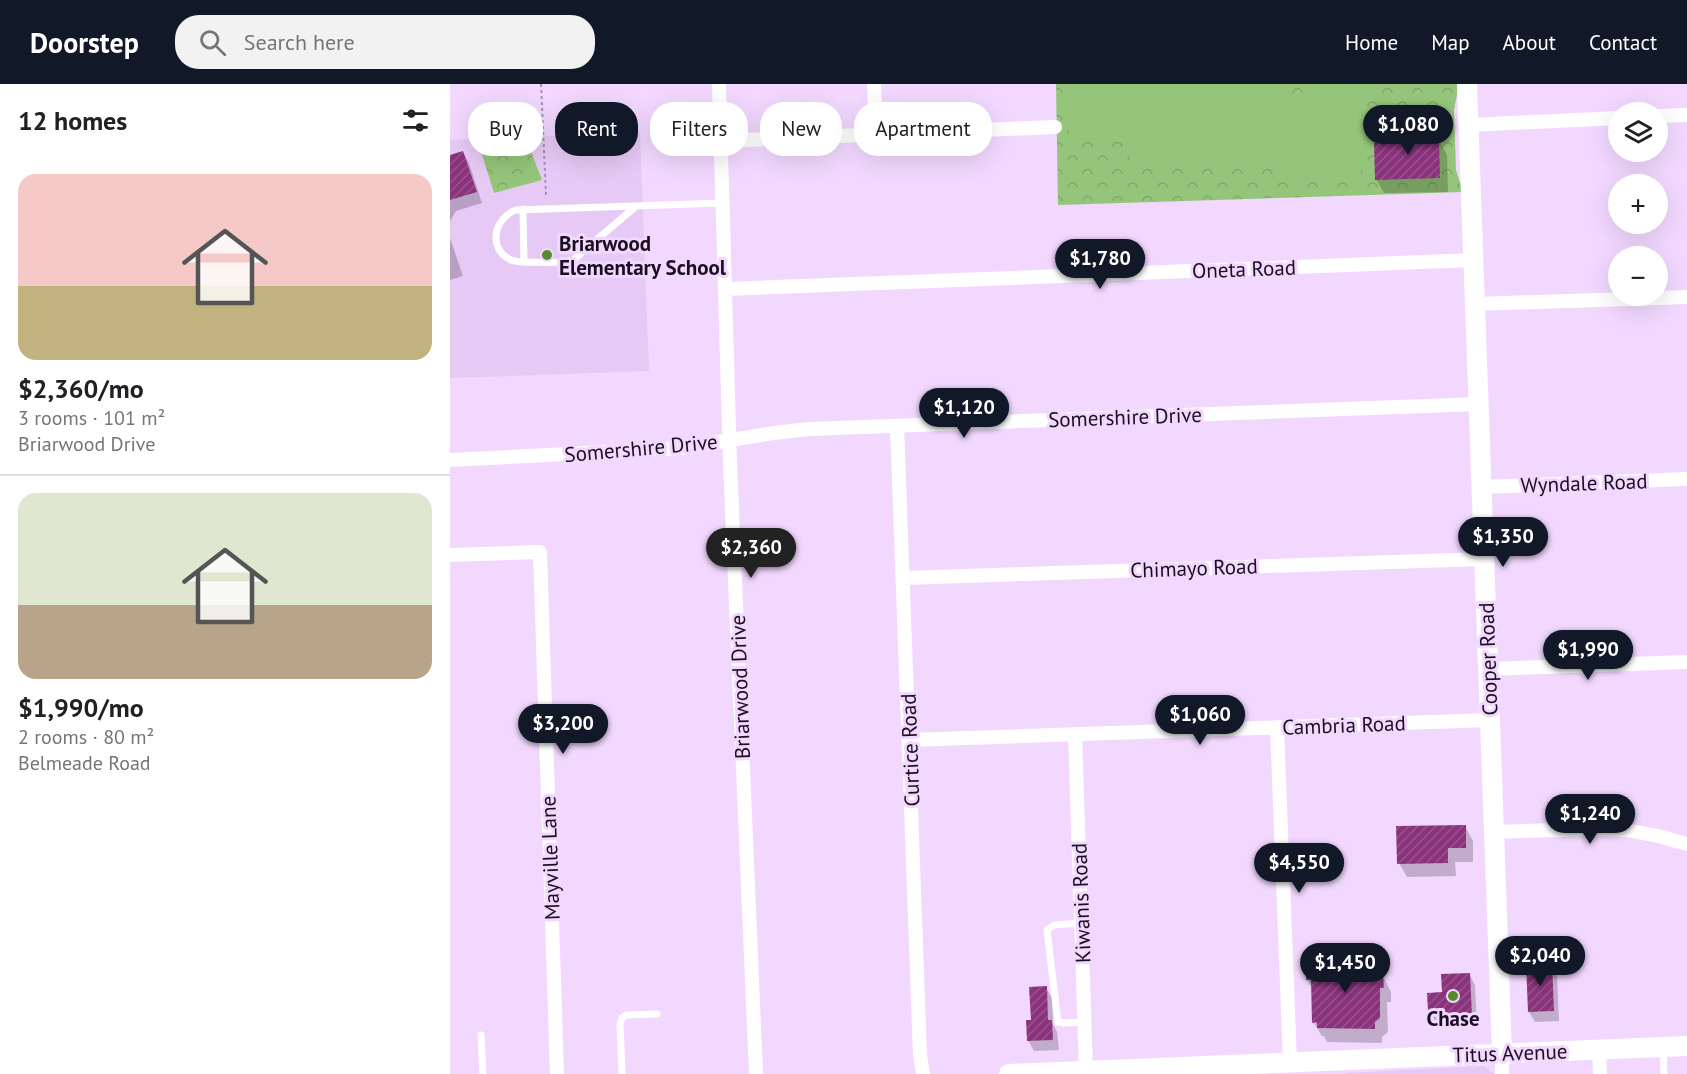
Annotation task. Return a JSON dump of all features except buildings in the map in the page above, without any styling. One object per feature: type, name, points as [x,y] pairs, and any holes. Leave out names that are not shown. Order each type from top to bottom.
[{"type":"street","name":"Briarwood Drive","points":[[719,84],[719,102]]},
{"type":"street","points":[[874,84],[875,102]]},
{"type":"street","name":"Cooper Road","points":[[1467,84],[1502,1053]]},
{"type":"street","points":[[1668,116],[1687,115]]},
{"type":"street","points":[[1469,125],[1608,118]]},
{"type":"street","points":[[992,130],[1055,128]]},
{"type":"street","points":[[748,140],[854,135]]},
{"type":"street","name":"Briarwood Drive","points":[[720,156],[756,1074]]},
{"type":"street","name":"Oneta Road","points":[[726,289],[1474,260]]},
{"type":"street","points":[[1475,304],[1687,297]]},
{"type":"street","name":"Somershire Drive","points":[[450,460],[663,450],[809,429],[1479,404]]},
{"type":"street","name":"Curtice Road","points":[[897,426],[923,1074]]},
{"type":"street","name":"Wyndale Road","points":[[1482,487],[1687,479]]},
{"type":"street","name":"Mayville Lane","points":[[450,555],[540,552],[557,1074]]},
{"type":"street","name":"Chimayo Road","points":[[903,578],[1484,558]]},
{"type":"street","points":[[1488,669],[1687,662]]},
{"type":"street","name":"Cambria Road","points":[[909,740],[1490,720]]},
{"type":"street","points":[[1277,727],[1283,1067]]},
{"type":"street","name":"Kiwanis Road","points":[[1074,734],[1086,1071]]},
{"type":"street","points":[[1494,832],[1627,830],[1687,844]]},
{"type":"street","name":"Titus Avenue","points":[[1009,1074],[1329,1067],[1502,1053],[1687,1046]]},
{"type":"street","points":[[1599,1049],[1600,1074]]},
{"type":"street","points":[[1502,1053],[1502,1074]]},
{"type":"lane","points":[[635,207],[572,261],[517,262],[506,257],[496,242],[497,228],[504,216],[516,210],[722,203]]},
{"type":"lane","points":[[523,209],[524,262]]},
{"type":"lane","points":[[1081,923],[1054,925],[1047,930],[1058,1022],[1085,1022]]},
{"type":"lane","points":[[622,1074],[620,1024],[622,1018],[626,1015],[657,1014]]},
{"type":"lane","points":[[482,1035],[483,1074]]},
{"type":"lane","points":[[1663,1047],[1664,1074]]},
{"type":"path","points":[[541,84],[546,195]]},
{"type":"shaded area","name":"Briarwood Elementary School","points":[[638,132],[640,132],[649,371],[450,378],[450,140],[468,139],[468,156],[543,156],[543,136],[555,136],[555,156],[638,156]]},
{"type":"shaded area","points":[[1484,1066],[1494,1074],[1344,1074],[1346,1073]]},
{"type":"green space","points":[[1056,84],[1459,84],[1454,110],[1456,170],[1463,192],[1058,205]]},
{"type":"green space","points":[[1065,84],[1291,84],[1293,113],[1304,97],[1331,85],[1366,86],[1366,167],[1353,177],[1283,180],[1281,161],[1130,167],[1129,133],[1070,139]]},
{"type":"green space","points":[[482,156],[533,156],[542,180],[494,193]]},
{"type":"place","name":"Briarwood Elementary School","points":[[547,255]]},
{"type":"place","name":"Chase","points":[[1453,996]]}]
